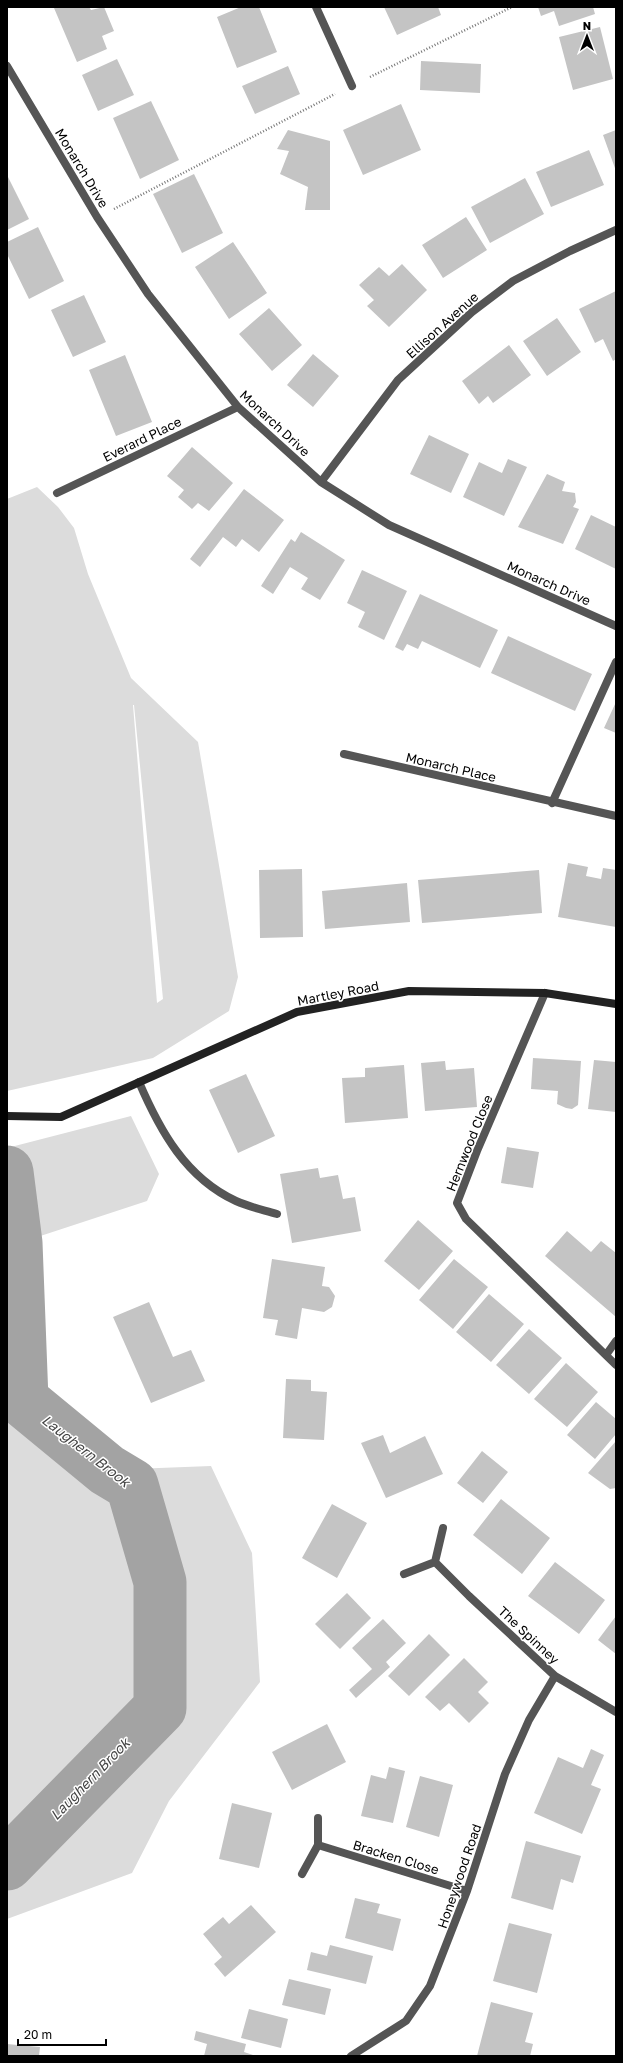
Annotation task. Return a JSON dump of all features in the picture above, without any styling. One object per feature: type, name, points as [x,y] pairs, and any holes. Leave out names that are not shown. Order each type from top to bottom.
[{"type":"main road","name":"Martley Road","points":[[7,1116],[61,1117],[297,1012],[409,991],[545,993],[616,1004]]},
{"type":"street","points":[[316,7],[352,86]]},
{"type":"street","name":"Monarch Drive","points":[[7,66],[97,217],[148,294],[238,407],[321,482],[389,525],[616,626]]},
{"type":"street","name":"Ellison Avenue","points":[[321,482],[398,380],[472,312],[513,281],[570,250],[616,230]]},
{"type":"street","name":"Everard Place","points":[[57,493],[238,407]]},
{"type":"street","points":[[552,803],[616,662]]},
{"type":"street","name":"Monarch Place","points":[[344,754],[552,803],[616,816]]},
{"type":"street","name":"Hernwood Close","points":[[545,993],[477,1152],[457,1203],[466,1219],[616,1365]]},
{"type":"street","points":[[139,1082],[149,1105],[169,1140],[186,1165],[205,1183],[236,1201],[277,1214]]},
{"type":"street","points":[[606,1355],[616,1341]]},
{"type":"street","points":[[404,1574],[435,1562],[443,1528]]},
{"type":"street","name":"The Spinney","points":[[435,1562],[469,1596],[555,1676],[616,1712]]},
{"type":"street","name":"Honeywood Road","points":[[351,2056],[406,2021],[430,1986],[467,1891],[505,1774],[529,1720],[555,1676]]},
{"type":"street","points":[[302,1874],[318,1845],[318,1818]]},
{"type":"street","name":"Bracken Close","points":[[318,1845],[467,1891]]},
{"type":"path","points":[[97,217],[352,86],[512,7]]},
{"type":"shaded area","points":[[37,487],[58,507],[74,528],[88,574],[131,678],[198,742],[238,977],[229,1011],[153,1058],[7,1091],[7,499]],"holes":[[[133,705],[134,705],[163,999],[157,1003]]]},
{"type":"shaded area","points":[[131,1116],[159,1174],[147,1201],[16,1244],[22,1400],[107,1470],[211,1466],[252,1553],[260,1682],[169,1801],[132,1873],[7,1919],[7,1148]]},
{"type":"building","points":[[89,7],[91,10],[104,7],[114,31],[102,36],[107,49],[77,62],[54,8]]},
{"type":"building","points":[[241,7],[259,7],[277,52],[237,68],[217,17]]},
{"type":"building","points":[[384,7],[438,7],[441,15],[397,35]]},
{"type":"building","points":[[538,7],[593,7],[595,14],[559,26],[554,11],[541,16]]},
{"type":"building","points":[[600,27],[613,79],[573,90],[559,37]]},
{"type":"building","points":[[117,59],[134,95],[98,111],[82,75]]},
{"type":"building","points":[[421,61],[481,64],[480,93],[420,90]]},
{"type":"building","points":[[288,66],[300,94],[255,114],[242,86]]},
{"type":"building","points":[[151,101],[179,160],[140,179],[113,118]]},
{"type":"building","points":[[401,104],[421,150],[363,175],[343,130]]},
{"type":"building","points":[[288,130],[330,141],[330,210],[305,210],[308,187],[280,174],[289,151],[277,149]]},
{"type":"building","points":[[616,130],[616,171],[603,135]]},
{"type":"building","points":[[589,150],[604,185],[551,207],[536,172]]},
{"type":"building","points":[[194,174],[223,233],[182,253],[153,194]]},
{"type":"building","points":[[7,175],[29,219],[7,230]]},
{"type":"building","points":[[525,178],[544,214],[490,243],[471,207]]},
{"type":"building","points":[[466,217],[487,250],[443,278],[422,245]]},
{"type":"building","points":[[38,227],[64,281],[29,299],[7,254],[7,242]]},
{"type":"building","points":[[233,242],[267,293],[229,319],[195,267]]},
{"type":"building","points":[[402,264],[427,290],[389,327],[367,306],[374,300],[359,285],[379,267],[389,276]]},
{"type":"building","points":[[616,291],[616,359],[613,361],[603,339],[595,343],[579,309]]},
{"type":"building","points":[[84,295],[106,342],[73,357],[51,310]]},
{"type":"building","points":[[269,308],[302,345],[272,371],[239,334]]},
{"type":"building","points":[[557,318],[581,352],[547,376],[523,341]]},
{"type":"building","points":[[509,345],[531,375],[493,403],[488,396],[479,404],[462,381]]},
{"type":"building","points":[[313,354],[339,376],[313,407],[287,385]]},
{"type":"building","points":[[125,355],[152,422],[116,436],[89,370]]},
{"type":"building","points":[[429,435],[469,454],[451,493],[410,474]]},
{"type":"building","points":[[192,447],[233,483],[209,511],[198,503],[192,509],[178,497],[184,490],[167,476]]},
{"type":"building","points":[[508,459],[527,467],[504,516],[463,497],[479,462],[502,473]]},
{"type":"building","points":[[547,474],[565,482],[562,491],[575,493],[576,502],[573,507],[579,509],[563,544],[518,527]]},
{"type":"building","points":[[244,489],[284,520],[259,552],[242,539],[236,547],[223,537],[200,567],[190,559]]},
{"type":"building","points":[[591,515],[616,527],[616,569],[575,549]]},
{"type":"building","points":[[301,532],[345,560],[320,600],[301,589],[308,578],[290,567],[273,594],[261,586],[291,539],[295,542]]},
{"type":"building","points":[[362,570],[407,591],[384,640],[358,627],[365,612],[347,603]]},
{"type":"building","points":[[420,594],[498,630],[480,668],[422,641],[418,649],[407,644],[403,651],[395,647]]},
{"type":"building","points":[[508,636],[592,674],[575,711],[491,673]]},
{"type":"building","points":[[616,702],[616,733],[604,728]]},
{"type":"building","points":[[568,863],[588,867],[586,876],[601,879],[603,868],[616,870],[616,927],[558,917]]},
{"type":"building","points":[[302,869],[303,937],[260,938],[259,870]]},
{"type":"building","points":[[539,870],[542,913],[422,923],[418,880]]},
{"type":"building","points":[[407,883],[410,922],[325,929],[322,891]]},
{"type":"building","points":[[533,1058],[581,1061],[578,1105],[572,1109],[557,1104],[558,1091],[531,1089]]},
{"type":"building","points":[[594,1060],[616,1062],[616,1112],[588,1109]]},
{"type":"building","points":[[445,1061],[446,1070],[474,1068],[477,1107],[425,1111],[421,1063]]},
{"type":"building","points":[[404,1065],[408,1118],[345,1123],[342,1078],[365,1077],[365,1068]]},
{"type":"building","points":[[246,1074],[275,1136],[238,1153],[209,1090]]},
{"type":"building","points":[[507,1147],[539,1152],[533,1188],[501,1183]]},
{"type":"building","points":[[318,1168],[320,1178],[338,1175],[343,1199],[355,1197],[361,1231],[292,1243],[280,1174]]},
{"type":"building","points":[[418,1220],[453,1251],[419,1290],[384,1261]]},
{"type":"building","points":[[567,1231],[591,1252],[601,1241],[616,1253],[616,1317],[545,1256]]},
{"type":"building","points":[[272,1259],[325,1267],[322,1286],[329,1287],[335,1296],[332,1307],[324,1312],[302,1308],[297,1339],[275,1335],[278,1320],[263,1318]]},
{"type":"building","points":[[454,1259],[488,1287],[453,1329],[419,1300]]},
{"type":"building","points":[[489,1294],[524,1324],[491,1362],[456,1332]]},
{"type":"building","points":[[149,1302],[173,1357],[191,1350],[205,1381],[151,1403],[113,1317]]},
{"type":"building","points":[[529,1329],[562,1358],[529,1394],[496,1365]]},
{"type":"building","points":[[566,1363],[598,1392],[567,1427],[534,1399]]},
{"type":"building","points":[[286,1379],[311,1380],[311,1391],[327,1392],[324,1440],[283,1438]]},
{"type":"building","points":[[596,1402],[616,1419],[616,1434],[595,1459],[567,1435]]},
{"type":"building","points":[[383,1435],[390,1453],[425,1436],[443,1474],[386,1498],[361,1443]]},
{"type":"building","points":[[616,1441],[616,1488],[610,1489],[588,1473]]},
{"type":"building","points":[[482,1451],[508,1472],[483,1503],[457,1483]]},
{"type":"building","points":[[501,1499],[550,1538],[522,1574],[473,1535]]},
{"type":"building","points":[[332,1504],[367,1523],[337,1578],[302,1558]]},
{"type":"building","points":[[555,1562],[605,1600],[579,1634],[528,1596]]},
{"type":"building","points":[[347,1593],[371,1618],[340,1649],[315,1624]]},
{"type":"building","points":[[616,1616],[616,1654],[598,1640]]},
{"type":"building","points":[[383,1619],[406,1643],[386,1662],[390,1667],[356,1698],[349,1690],[372,1669],[352,1648]]},
{"type":"building","points":[[429,1634],[450,1655],[409,1696],[388,1676]]},
{"type":"building","points":[[464,1658],[488,1682],[478,1692],[489,1703],[469,1723],[449,1703],[440,1711],[425,1697]]},
{"type":"building","points":[[327,1724],[346,1762],[292,1790],[272,1752]]},
{"type":"building","points":[[591,1749],[604,1755],[591,1785],[601,1789],[582,1834],[534,1813],[558,1757],[583,1768]]},
{"type":"building","points":[[389,1767],[405,1771],[393,1823],[361,1816],[371,1775],[386,1779]]},
{"type":"building","points":[[420,1776],[453,1785],[439,1837],[406,1827]]},
{"type":"building","points":[[232,1803],[272,1813],[259,1868],[219,1859]]},
{"type":"building","points":[[526,1841],[581,1856],[573,1883],[561,1879],[553,1910],[511,1898]]},
{"type":"building","points":[[355,1898],[380,1904],[377,1913],[401,1919],[393,1951],[345,1938]]},
{"type":"building","points":[[251,1905],[276,1932],[225,1977],[214,1964],[222,1957],[203,1934],[223,1917],[229,1924]]},
{"type":"building","points":[[509,1923],[552,1934],[537,1993],[493,1981]]},
{"type":"building","points":[[330,1945],[373,1956],[366,1984],[307,1970],[311,1952],[327,1956]]},
{"type":"building","points":[[289,1979],[331,1989],[325,2015],[282,2005]]},
{"type":"building","points":[[491,2002],[533,2013],[525,2042],[533,2044],[530,2056],[477,2056]]},
{"type":"building","points":[[249,2009],[288,2019],[281,2048],[241,2038]]},
{"type":"building","points":[[196,2031],[246,2044],[244,2052],[256,2056],[204,2056],[207,2044],[194,2040]]},
{"type":"building","points":[[7,2044],[40,2047],[39,2056],[7,2056]]},
{"type":"waterway","name":"Laughern Brook","points":[[7,1172],[16,1243],[22,1400],[107,1470],[132,1485],[160,1582],[160,1708],[7,1864]]}]
